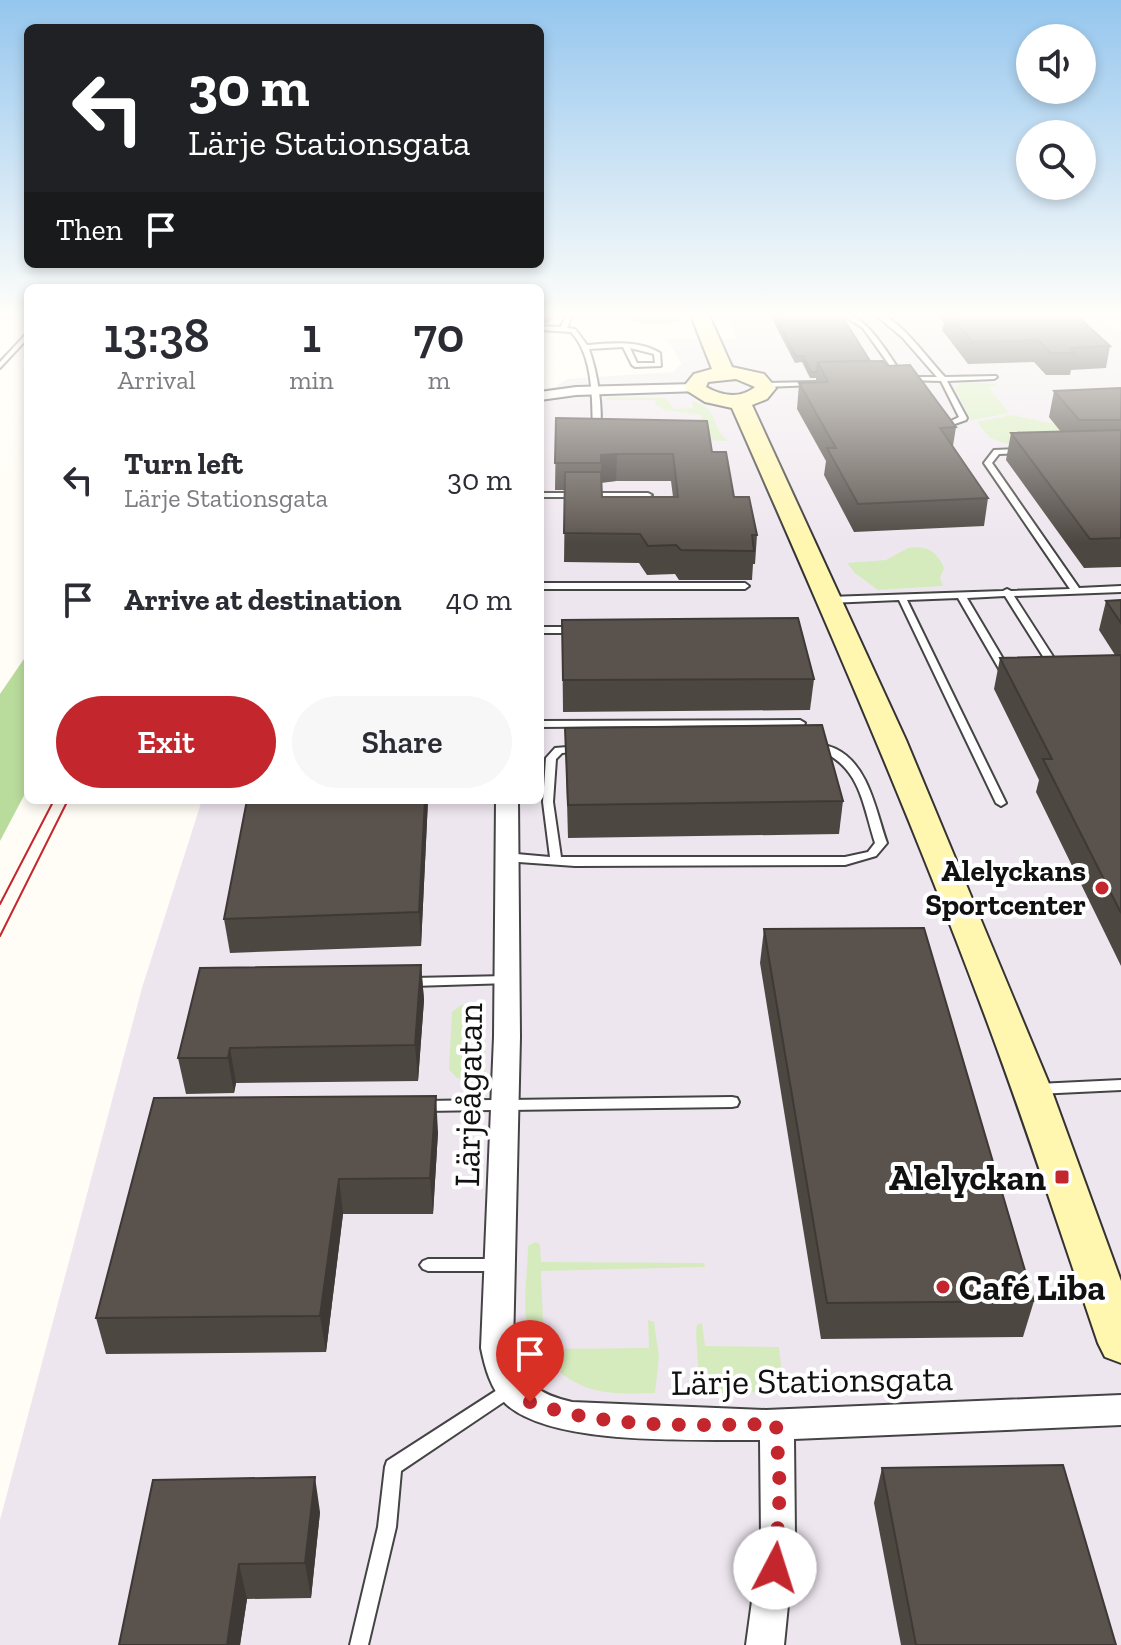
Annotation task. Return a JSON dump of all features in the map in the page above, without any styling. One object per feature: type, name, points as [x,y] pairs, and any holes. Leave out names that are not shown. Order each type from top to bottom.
[{"type":"street","points":[[544,396],[636,390]]},
{"type":"street","points":[[698,390],[713,398],[739,400],[761,395],[766,390]]},
{"type":"street","points":[[739,400],[906,774],[1032,1089],[1117,1323]]},
{"type":"street","name":"Lärjeågatan","points":[[507,804],[505,1105],[497,1348],[501,1372],[512,1388]]},
{"type":"street","name":"Lärje Stationsgata","points":[[512,1388],[530,1402],[581,1419],[689,1425],[1121,1410]]},
{"type":"street","points":[[765,1645],[779,1543],[780,1478],[776,1424]]},
{"type":"lane","points":[[949,390],[963,418],[949,424]]},
{"type":"lane","points":[[595,391],[597,433]]},
{"type":"lane","points":[[1025,451],[997,452],[988,463],[1076,591]]},
{"type":"lane","points":[[544,495],[648,495]]},
{"type":"lane","points":[[544,586],[745,586]]},
{"type":"lane","points":[[829,600],[1121,589]]},
{"type":"lane","points":[[1007,592],[1059,673]]},
{"type":"lane","points":[[961,595],[1008,675]]},
{"type":"lane","points":[[902,598],[1001,803]]},
{"type":"lane","points":[[544,630],[592,630]]},
{"type":"lane","points":[[544,724],[800,723]]},
{"type":"lane","points":[[505,857],[575,862],[845,861],[872,854],[881,843],[854,766],[841,754],[806,746]]},
{"type":"lane","points":[[556,859],[548,802],[551,758],[559,750],[590,749]]},
{"type":"lane","points":[[413,982],[507,980]]},
{"type":"lane","points":[[1032,1089],[1121,1085]]},
{"type":"lane","points":[[402,1106],[732,1102]]},
{"type":"lane","points":[[428,1265],[500,1265]]},
{"type":"lane","points":[[359,1645],[387,1527],[393,1467],[512,1388]]},
{"type":"shaded area","points":[[544,390],[1121,390],[1121,1645],[0,1645],[0,1520],[142,988],[201,804],[544,804]]},
{"type":"green space","points":[[990,390],[1009,413],[971,420],[956,391]]},
{"type":"green space","points":[[609,397],[666,398],[674,409],[693,408],[692,401],[701,404],[729,441],[707,440],[701,415],[664,410],[656,405],[655,400],[605,400]]},
{"type":"green space","points":[[1011,415],[1055,424],[1060,430],[1111,428],[1007,444],[990,438],[977,422]]},
{"type":"green space","points":[[908,548],[930,550],[938,557],[944,568],[940,578],[943,586],[878,590],[847,563],[886,560]]},
{"type":"green space","points":[[24,659],[24,796],[0,841],[0,694]]},
{"type":"green space","points":[[486,1003],[485,1075],[478,1079],[457,1078],[449,1070],[452,1012],[461,1005]]},
{"type":"green space","points":[[535,1242],[540,1244],[541,1262],[704,1263],[705,1267],[541,1271],[544,1349],[649,1348],[648,1320],[654,1322],[659,1357],[655,1393],[614,1393],[578,1384],[538,1352],[528,1329],[525,1306],[528,1246]]},
{"type":"green space","points":[[702,1323],[705,1346],[779,1347],[784,1392],[719,1393],[704,1388],[699,1379],[696,1333],[697,1325]]},
{"type":"building","points":[[803,390],[928,390],[956,427],[940,428],[988,498],[858,504],[827,448],[836,448]]},
{"type":"building","points":[[1121,390],[1121,420],[1079,420],[1054,391]]},
{"type":"building","points":[[556,418],[707,421],[712,452],[726,452],[734,497],[749,497],[757,535],[752,535],[754,551],[681,550],[676,545],[648,546],[640,534],[564,533],[565,472],[601,472],[602,497],[678,497],[673,454],[601,455],[601,463],[555,463]]},
{"type":"building","points":[[1121,430],[1121,538],[1090,539],[1011,433]]},
{"type":"building","points":[[1121,600],[1121,623],[1106,601]]},
{"type":"building","points":[[798,618],[814,679],[563,680],[562,620]]},
{"type":"building","points":[[1121,655],[1121,913],[1043,759],[1052,759],[1000,658]]},
{"type":"building","points":[[822,725],[843,801],[568,805],[565,728]]},
{"type":"building","points":[[246,804],[425,804],[419,912],[224,919]]},
{"type":"building","points":[[924,928],[1034,1301],[827,1303],[764,929]]},
{"type":"building","points":[[421,965],[415,1045],[230,1048],[228,1058],[178,1058],[200,968]]},
{"type":"building","points":[[436,1096],[430,1178],[339,1179],[320,1316],[96,1318],[154,1098]]},
{"type":"building","points":[[1063,1465],[1116,1645],[916,1645],[882,1468]]},
{"type":"building","points":[[315,1477],[305,1563],[239,1564],[227,1645],[119,1645],[153,1480]]},
{"type":"tram line","points":[[0,904],[52,804]]},
{"type":"tram line","points":[[0,936],[66,804]]},
{"type":"place","name":"Alelyckans Sportcenter","points":[[1102,888]]},
{"type":"place","name":"Alelyckan","points":[[1062,1177]]},
{"type":"place","name":"Café Liba","points":[[943,1287]]},
{"type":"route","points":[[530,1402],[581,1419],[689,1425],[776,1424],[780,1490],[775,1568]]}]
